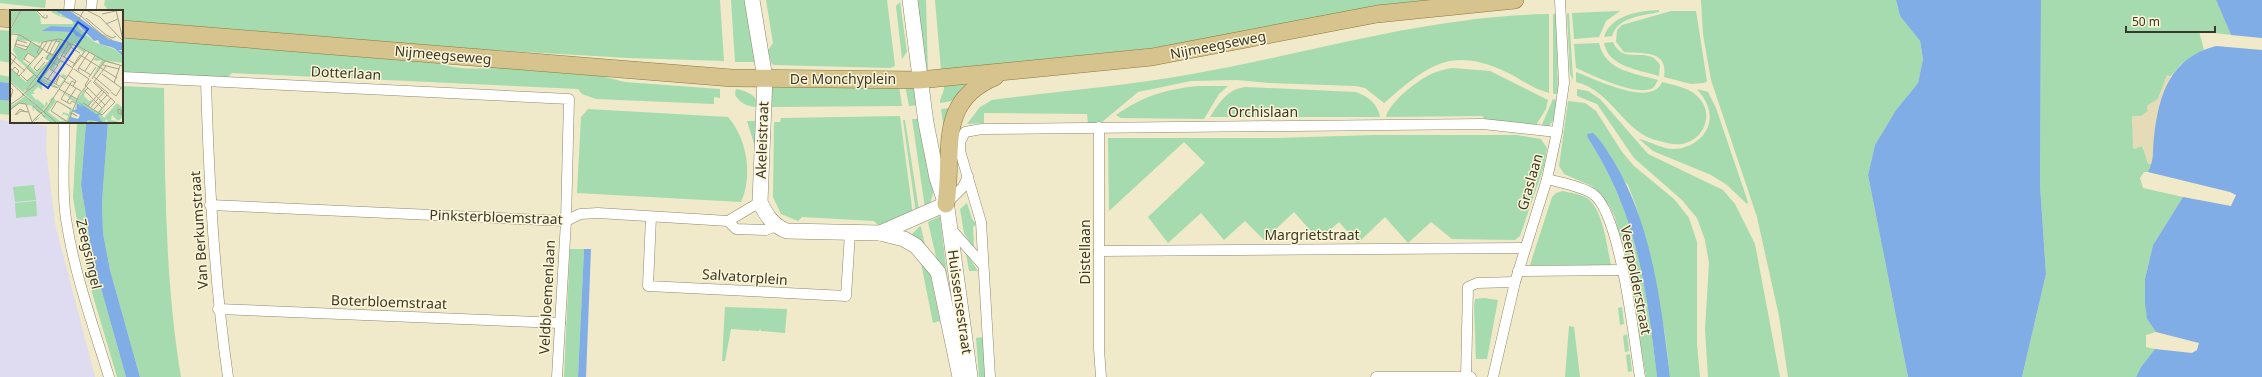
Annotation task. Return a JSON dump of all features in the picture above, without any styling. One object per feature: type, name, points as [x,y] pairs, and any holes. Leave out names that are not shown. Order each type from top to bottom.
[{"type":"main road","name":"Nijmeegseweg","points":[[919,80],[1152,57],[1377,14],[1515,0]]},
{"type":"main road","points":[[0,18],[10,19]]},
{"type":"main road","name":"Nijmeegseweg","points":[[123,29],[708,76],[765,78]]},
{"type":"main road","points":[[946,204],[952,122],[960,102],[979,83],[1006,72]]},
{"type":"main road","name":"De Monchyplein","points":[[765,78],[919,80]]},
{"type":"street","points":[[69,10],[70,0]]},
{"type":"street","points":[[91,10],[92,0]]},
{"type":"street","points":[[752,0],[765,78]]},
{"type":"street","points":[[910,0],[919,80]]},
{"type":"street","name":"Graslaan","points":[[1492,377],[1524,248],[1547,179],[1557,132],[1563,98],[1564,65],[1560,0]]},
{"type":"street","name":"Dotterlaan","points":[[123,77],[569,98]]},
{"type":"street","name":"Akeleistraat","points":[[760,202],[765,78]]},
{"type":"street","name":"Huissensestraat","points":[[919,80],[937,178],[946,204],[970,377]]},
{"type":"street","name":"Van Berkumstraat","points":[[206,81],[210,205],[218,309],[228,377]]},
{"type":"street","name":"Veldbloemenlaan","points":[[558,377],[566,221],[569,98]]},
{"type":"street","name":"Zeegsingel","points":[[64,123],[63,190],[70,239],[82,289],[109,377]]},
{"type":"street","name":"Zeegsingel","points":[[64,134],[67,123]]},
{"type":"street","name":"Orchislaan","points":[[969,131],[1099,127],[1483,124],[1557,132]]},
{"type":"street","name":"Distellaan","points":[[1099,127],[1099,349],[1101,377]]},
{"type":"street","name":"Huissensestraat","points":[[969,131],[962,134],[960,151],[981,222],[990,377]]},
{"type":"street","points":[[880,233],[946,204],[964,187],[968,176]]},
{"type":"street","name":"Veerpolderstraat","points":[[1547,179],[1594,195],[1610,222],[1622,270],[1640,377]]},
{"type":"street","points":[[728,222],[760,202],[764,212],[782,228]]},
{"type":"street","name":"Pinksterbloemstraat","points":[[210,205],[566,221],[580,214],[598,213],[728,222],[736,229],[766,230],[782,228],[880,233]]},
{"type":"street","name":"Salvatorplein","points":[[650,217],[648,286],[846,296],[850,232]]},
{"type":"street","name":"Huissensestraat","points":[[950,228],[983,265]]},
{"type":"street","name":"Huissensestraat","points":[[880,233],[904,239],[916,246],[938,272],[960,377]]},
{"type":"street","name":"Margrietstraat","points":[[1099,251],[1524,248]]},
{"type":"street","points":[[1518,271],[1622,270]]},
{"type":"street","points":[[1376,377],[1468,377],[1468,287],[1477,283],[1515,282]]},
{"type":"street","name":"Boterbloemstraat","points":[[218,309],[560,323]]},
{"type":"shaded area","points":[[0,120],[10,121],[10,123],[47,126],[46,149],[55,224],[95,377],[0,377]]},
{"type":"green space","points":[[0,0],[46,0],[45,8],[0,3]]},
{"type":"green space","points":[[105,0],[720,0],[724,61],[629,58],[457,48],[123,22],[123,10],[108,10],[104,5]]},
{"type":"green space","points":[[731,0],[747,0],[757,62],[735,62]]},
{"type":"green space","points":[[766,0],[887,0],[895,66],[890,68],[772,64],[767,52],[773,43]]},
{"type":"green space","points":[[913,0],[926,0],[928,73],[922,73]]},
{"type":"green space","points":[[935,0],[1449,0],[1153,48],[941,70]]},
{"type":"green space","points":[[1701,0],[1896,0],[1900,16],[1920,41],[1923,59],[1918,83],[1896,110],[1875,145],[1868,175],[1908,377],[1788,377],[1779,316],[1757,217],[1711,80],[1703,34]]},
{"type":"green space","points":[[2041,0],[2216,0],[2231,35],[2199,31],[2204,50],[2181,64],[2171,76],[2167,76],[2158,99],[2147,106],[2148,111],[2141,116],[2132,116],[2135,149],[2142,145],[2148,163],[2152,164],[2148,172],[2144,172],[2140,178],[2143,188],[2183,197],[2153,245],[2145,279],[2147,319],[2156,332],[2146,335],[2146,347],[2155,349],[2141,367],[2136,377],[2022,377],[2046,274],[2040,185]]},
{"type":"green space","points":[[900,2],[907,52],[902,59],[896,6]]},
{"type":"green space","points":[[1659,10],[1659,12],[1631,18],[1619,25],[1612,36],[1604,37],[1613,24],[1619,19],[1634,13]]},
{"type":"green space","points":[[1620,11],[1606,21],[1599,37],[1574,39],[1572,13]]},
{"type":"green space","points":[[1671,11],[1696,11],[1707,81],[1704,83],[1691,84],[1664,77],[1664,68],[1658,57],[1645,53],[1624,52],[1616,42],[1617,30],[1622,25]]},
{"type":"green space","points":[[1569,13],[1573,80],[1570,74],[1567,14]]},
{"type":"green space","points":[[1549,14],[1549,93],[1486,64],[1469,60],[1454,60],[1426,70],[1384,103],[1365,88],[1355,86],[1269,83],[1237,80],[1191,81],[1138,92],[1101,123],[1088,123],[1087,114],[984,113],[984,123],[967,124],[980,107],[992,100],[1117,85],[1192,74],[1414,28],[1459,21],[1504,16]]},
{"type":"green space","points":[[1553,14],[1556,14],[1558,94],[1553,94]]},
{"type":"green space","points":[[0,30],[10,31],[10,63],[0,61]]},
{"type":"green space","points":[[123,35],[434,62],[464,68],[493,67],[597,75],[625,82],[720,89],[720,98],[714,97],[714,104],[596,99],[582,94],[578,89],[343,78],[343,73],[339,73],[338,78],[232,73],[228,77],[123,73]]},
{"type":"green space","points":[[1613,42],[1623,53],[1649,56],[1655,59],[1660,65],[1659,76],[1634,69],[1618,62],[1607,51],[1604,43]]},
{"type":"green space","points":[[1599,43],[1607,60],[1630,73],[1658,80],[1654,87],[1648,90],[1628,88],[1616,85],[1576,68],[1574,44]]},
{"type":"green space","points":[[1452,68],[1490,71],[1548,100],[1546,109],[1536,125],[1486,120],[1482,116],[1386,117],[1393,104],[1414,84],[1430,75]]},
{"type":"green space","points":[[1576,72],[1609,85],[1635,92],[1647,92],[1656,89],[1662,82],[1688,90],[1702,101],[1705,108],[1706,122],[1699,135],[1693,140],[1683,144],[1669,143],[1647,137],[1627,122],[1600,94],[1589,87],[1576,82]]},
{"type":"green space","points":[[0,75],[10,77],[10,83],[0,82]]},
{"type":"green space","points":[[967,83],[952,101],[940,103],[944,85]]},
{"type":"green space","points":[[905,85],[916,85],[920,105],[909,106]]},
{"type":"green space","points":[[123,86],[164,88],[169,269],[181,377],[140,377],[110,270],[103,233],[102,202],[108,123],[123,123]]},
{"type":"green space","points":[[772,86],[899,86],[902,106],[769,107]]},
{"type":"green space","points":[[1199,86],[1228,86],[1219,94],[1204,119],[1121,118],[1116,115],[1126,108],[1155,94]]},
{"type":"green space","points":[[1246,87],[1356,92],[1365,96],[1375,104],[1380,117],[1210,117],[1221,101],[1229,93],[1239,88]]},
{"type":"green space","points":[[736,89],[751,94],[756,99],[759,107],[748,106],[742,103],[735,95]]},
{"type":"green space","points":[[1577,89],[1588,91],[1600,99],[1648,154],[1723,190],[1735,204],[1755,244],[1780,377],[1708,377],[1705,329],[1709,263],[1705,240],[1697,218],[1682,200],[1634,158],[1597,104],[1577,96]]},
{"type":"green space","points":[[1697,89],[1708,92],[1716,108],[1748,202],[1747,204],[1727,185],[1711,175],[1653,151],[1639,139],[1673,149],[1689,146],[1702,137],[1709,123],[1710,115],[1706,102]]},
{"type":"green space","points":[[1553,99],[1557,100],[1554,120],[1548,127],[1541,127]]},
{"type":"green space","points":[[0,100],[10,101],[10,115],[0,114]]},
{"type":"green space","points":[[1568,101],[1585,103],[1596,111],[1622,152],[1634,166],[1674,199],[1689,218],[1697,242],[1697,344],[1700,377],[1670,377],[1665,334],[1650,258],[1636,206],[1628,185],[1588,138],[1618,195],[1626,216],[1639,261],[1648,308],[1657,377],[1646,377],[1630,281],[1615,217],[1609,205],[1592,186],[1564,174],[1559,166]]},
{"type":"green space","points":[[949,108],[944,129],[941,109]]},
{"type":"green space","points":[[588,109],[728,117],[740,136],[744,146],[746,158],[747,180],[741,202],[577,193],[581,117]]},
{"type":"green space","points":[[900,116],[913,215],[890,226],[878,225],[874,221],[802,217],[798,221],[781,214],[773,197],[774,122],[780,122],[781,118]]},
{"type":"green space","points":[[912,119],[922,119],[935,186],[930,204],[925,208]]},
{"type":"green space","points":[[903,120],[905,120],[919,210],[916,213]]},
{"type":"green space","points":[[747,121],[759,121],[757,153]]},
{"type":"green space","points":[[77,123],[86,123],[81,185],[93,260],[126,377],[117,377],[88,279],[73,198]]},
{"type":"green space","points":[[1375,135],[1517,135],[1541,139],[1547,148],[1544,166],[1520,236],[1515,240],[1452,239],[1431,222],[1408,243],[1385,217],[1358,243],[1339,222],[1319,240],[1294,212],[1264,240],[1245,221],[1224,240],[1201,213],[1168,243],[1148,217],[1205,163],[1184,142],[1109,211],[1108,138],[1276,138]]},
{"type":"green space","points":[[34,185],[36,200],[15,202],[13,187]]},
{"type":"green space","points":[[1563,191],[1587,198],[1592,203],[1601,219],[1611,265],[1530,265],[1552,197],[1556,193]]},
{"type":"green space","points":[[36,201],[37,216],[16,218],[15,203]]},
{"type":"green space","points":[[967,203],[972,219],[976,224],[973,227],[974,247],[978,252],[976,252],[964,233],[960,209]]},
{"type":"green space","points":[[940,216],[949,293],[937,261],[928,222]]},
{"type":"green space","points":[[920,226],[921,227],[925,245],[911,235]]},
{"type":"green space","points":[[570,249],[584,249],[578,377],[564,377]]},
{"type":"green space","points":[[966,253],[978,271],[969,271]]},
{"type":"green space","points":[[921,263],[930,273],[940,321],[933,323]]},
{"type":"green space","points":[[1484,298],[1498,300],[1487,359],[1476,359],[1474,306],[1475,299]]},
{"type":"green space","points":[[725,307],[787,309],[785,333],[761,331],[760,329],[759,331],[731,329],[725,361],[722,361]]},
{"type":"green space","points":[[1622,307],[1624,324],[1620,325],[1618,308]]},
{"type":"green space","points":[[1569,326],[1574,327],[1580,377],[1565,377]]},
{"type":"green space","points":[[1627,334],[1629,351],[1625,352],[1623,336]]},
{"type":"green space","points":[[984,337],[986,377],[979,377],[976,338]]},
{"type":"green space","points":[[1630,354],[1632,371],[1628,372],[1626,355]]},
{"type":"sand","points":[[2167,75],[2171,77],[2163,98],[2155,130],[2154,164],[2148,164],[2143,146],[2133,149],[2132,116],[2141,116],[2148,111],[2147,106],[2158,99]]},
{"type":"water","points":[[1896,0],[2041,0],[2040,185],[2046,274],[2022,377],[1908,377],[1868,175],[1875,145],[1896,110],[1918,83],[1923,59],[1920,41],[1900,16]]},
{"type":"water","points":[[2216,0],[2262,0],[2262,38],[2231,35]]},
{"type":"water","points":[[2216,46],[2262,50],[2262,377],[2136,377],[2141,367],[2155,349],[2192,353],[2197,350],[2199,343],[2156,332],[2147,319],[2145,279],[2153,245],[2183,197],[2231,206],[2236,195],[2230,192],[2148,172],[2152,159],[2159,106],[2170,80],[2177,69],[2188,59],[2200,52]]},
{"type":"water","points":[[0,82],[10,83],[10,101],[0,100]]},
{"type":"water","points":[[86,123],[108,123],[102,202],[103,233],[110,270],[140,377],[126,377],[93,260],[81,185]]},
{"type":"water","points":[[1593,133],[1599,139],[1613,160],[1626,185],[1637,210],[1646,237],[1653,265],[1663,321],[1670,377],[1657,377],[1648,308],[1639,261],[1626,216],[1615,188],[1588,138],[1587,134]]},
{"type":"water","points":[[584,249],[591,249],[586,377],[578,377]]}]
